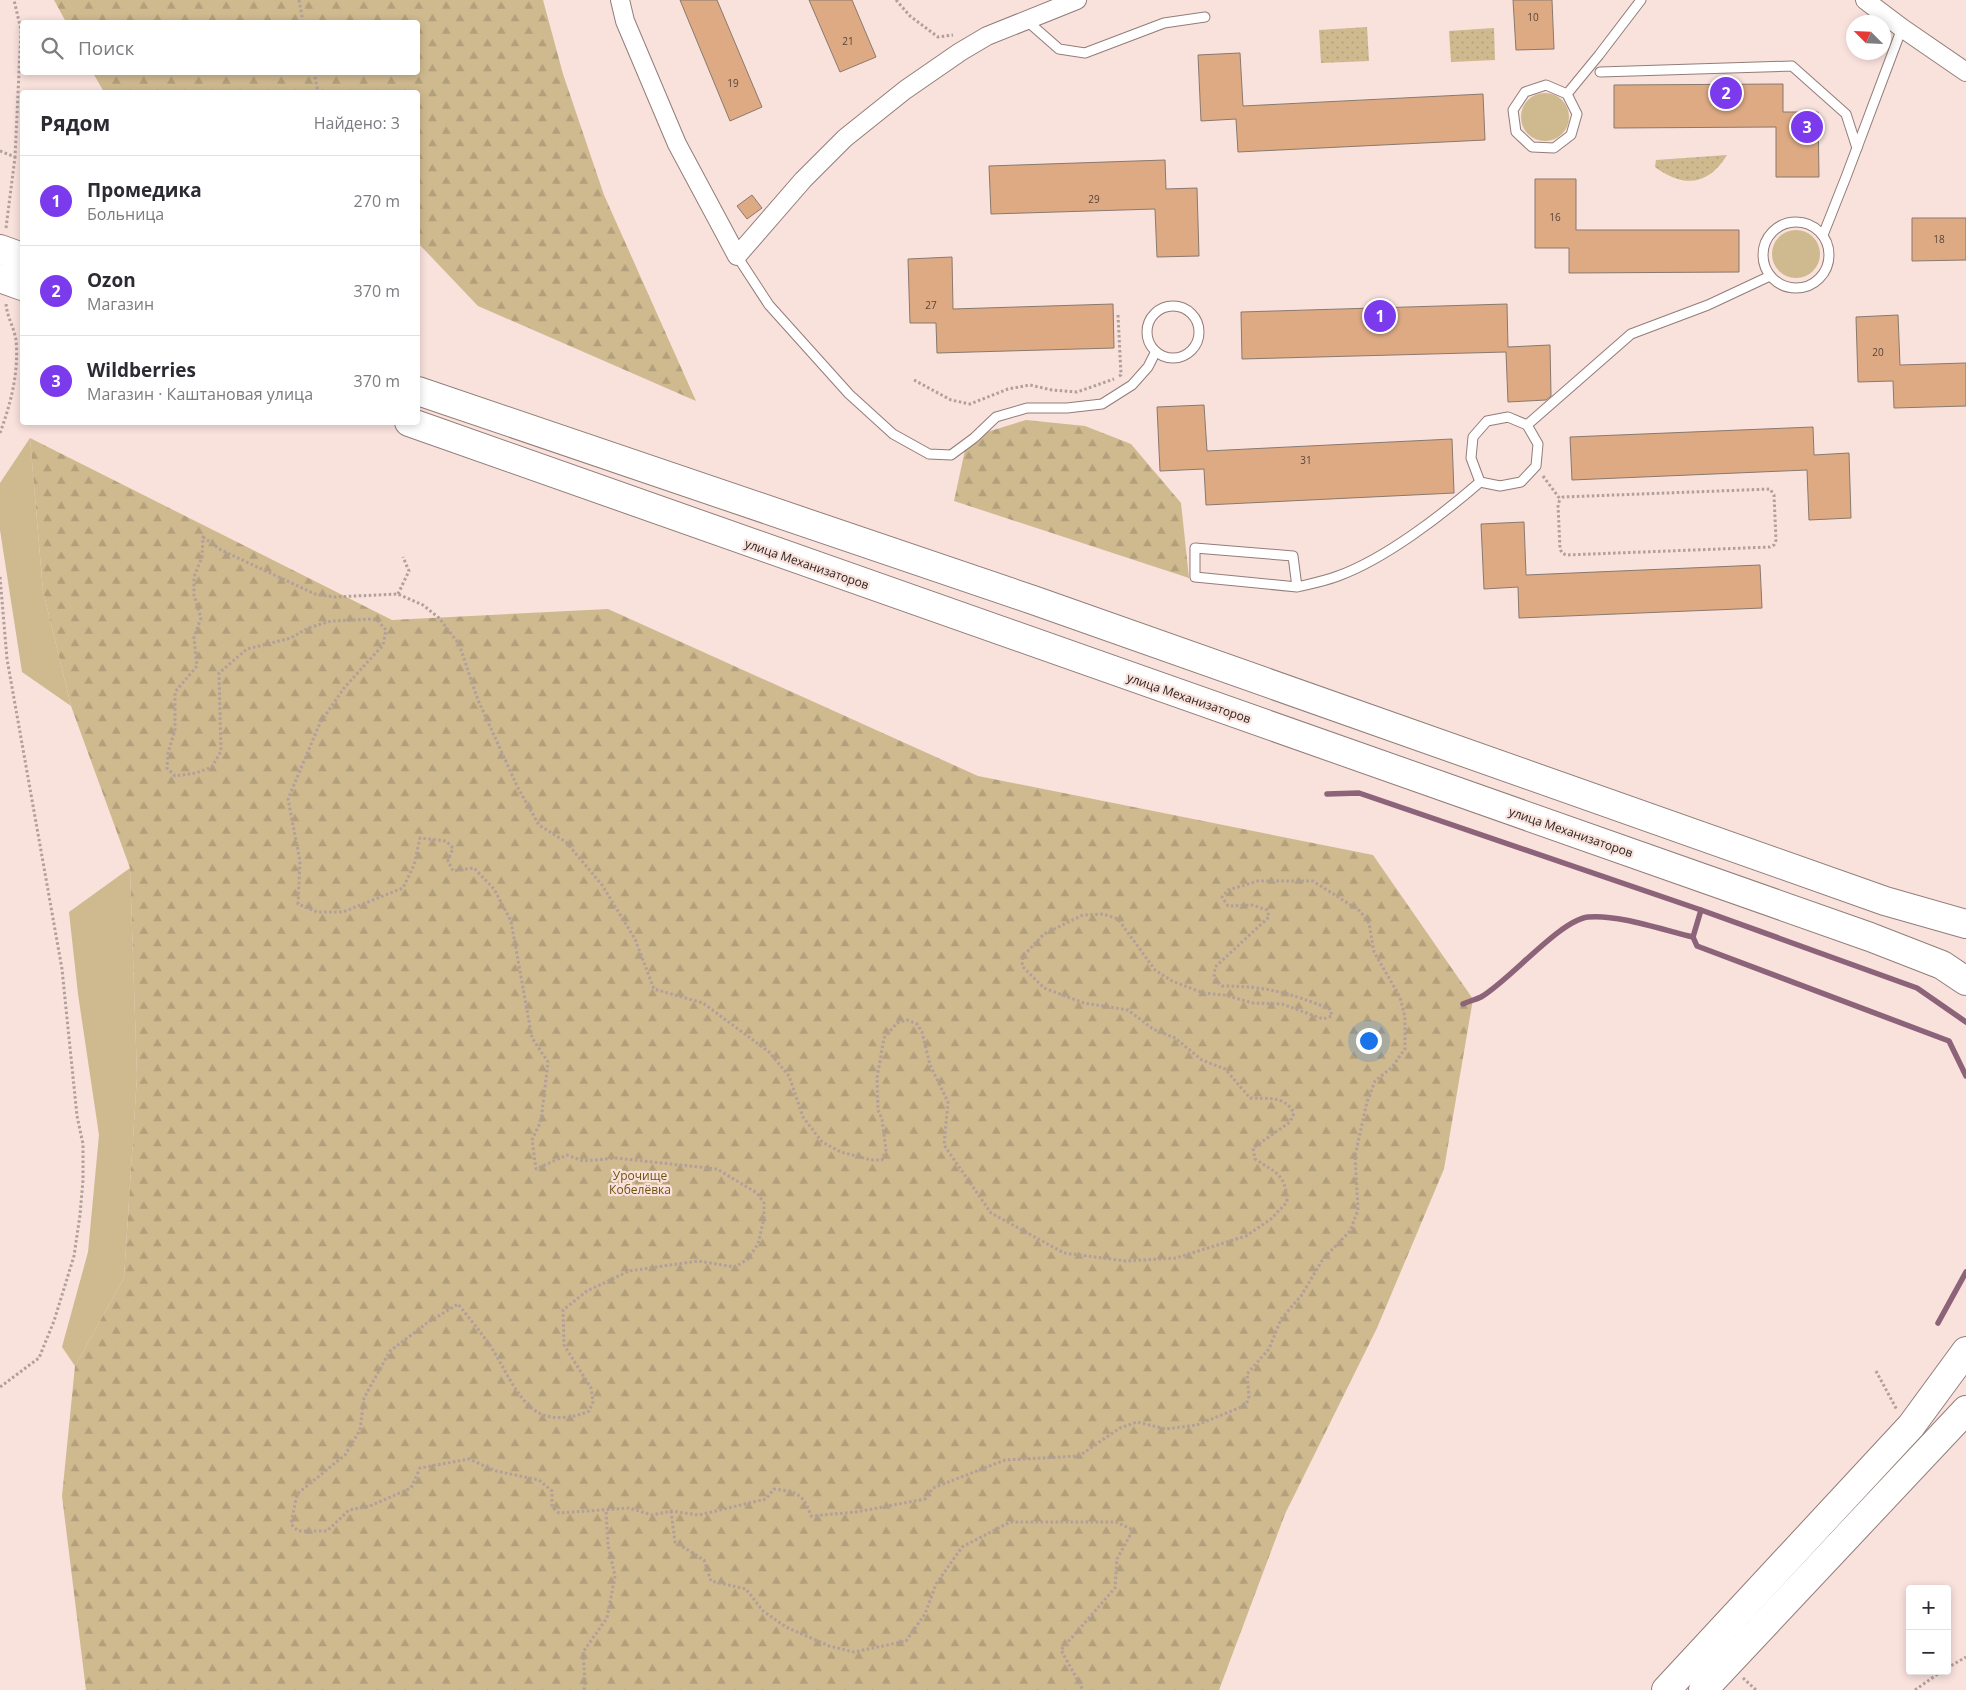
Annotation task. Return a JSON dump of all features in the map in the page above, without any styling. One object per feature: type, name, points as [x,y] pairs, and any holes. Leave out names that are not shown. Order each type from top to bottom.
[{"type":"main road","points":[[420,392],[1034,600],[1885,901],[1966,924]]},
{"type":"main road","name":"улица Механизаторов","points":[[418,425],[1861,934],[1942,965],[1966,981]]},
{"type":"main road","points":[[1666,1690],[1910,1426],[1966,1351]]},
{"type":"main road","points":[[1703,1690],[1966,1410]]},
{"type":"street","points":[[620,0],[626,21],[677,144],[737,256],[803,180],[844,138],[905,90],[987,36],[1077,0]]},
{"type":"street","points":[[1865,0],[1966,72]]},
{"type":"lane","points":[[1566,94],[1641,0]]},
{"type":"lane","points":[[1026,20],[1059,49],[1085,53],[1164,23],[1205,17]]},
{"type":"lane","points":[[1822,235],[1858,148],[1902,28]]},
{"type":"lane","points":[[1600,72],[1792,66],[1846,114],[1858,148]]},
{"type":"lane","points":[[1546,85],[1566,94],[1577,114],[1571,135],[1554,148],[1532,147],[1516,132],[1513,110],[1525,92],[1546,85]]},
{"type":"lane","points":[[1792,222],[1809,224],[1822,235],[1829,251],[1826,268],[1816,281],[1800,288],[1784,286],[1770,276],[1763,260],[1765,242],[1775,228],[1792,222]]},
{"type":"lane","points":[[737,256],[769,305],[849,394],[893,434],[929,454],[951,455],[974,438],[996,417],[1027,408],[1067,408],[1102,404],[1132,385],[1148,368],[1155,352]]},
{"type":"lane","points":[[1527,425],[1631,334],[1708,305],[1770,276]]},
{"type":"lane","points":[[1164,306],[1183,307],[1197,319],[1200,338],[1190,354],[1172,359],[1155,352],[1146,336],[1150,318],[1164,306]]},
{"type":"lane","points":[[1508,417],[1527,425],[1538,444],[1536,466],[1521,482],[1500,486],[1480,482],[1470,458],[1473,437],[1487,422],[1501,418],[1508,417]]},
{"type":"lane","points":[[1297,587],[1293,556],[1195,548],[1195,577],[1297,587],[1338,576],[1391,550],[1463,497],[1480,482]]},
{"type":"path","points":[[14,0],[20,26]]},
{"type":"path","points":[[299,0],[303,20]]},
{"type":"path","points":[[896,0],[910,16],[938,36],[955,34]]},
{"type":"path","points":[[9,252],[7,215],[13,184],[20,51]]},
{"type":"path","points":[[315,75],[318,90]]},
{"type":"path","points":[[0,151],[15,157]]},
{"type":"path","points":[[0,433],[12,397],[16,366],[16,338],[6,308],[10,281]]},
{"type":"path","points":[[914,380],[951,400],[970,404],[1008,389],[1030,384],[1052,390],[1077,392],[1121,375],[1118,315]]},
{"type":"path","points":[[1536,466],[1560,499]]},
{"type":"path","points":[[1770,489],[1774,495],[1776,540],[1774,545],[1770,547],[1566,555],[1560,549],[1558,505],[1560,499],[1563,497],[1770,489]]},
{"type":"path","points":[[203,537],[220,550],[315,594],[335,597],[398,594],[423,605],[440,618],[459,644],[478,700],[522,796],[539,825],[566,842],[602,884],[635,939],[654,989],[704,1003],[769,1052],[789,1076],[803,1117],[822,1142],[841,1152],[871,1160],[882,1160],[886,1150],[882,1119],[878,1110],[877,1078],[884,1038],[897,1023],[907,1020],[916,1024],[922,1032],[930,1065],[948,1102],[944,1145],[991,1213],[1064,1253],[1126,1261],[1176,1258],[1246,1236],[1271,1219],[1287,1202],[1287,1186],[1281,1177],[1255,1159],[1253,1148],[1290,1122],[1294,1112],[1289,1104],[1278,1099],[1250,1098],[1225,1069],[1202,1060],[1175,1038],[1153,1029],[1128,1010],[1084,1003],[1044,988],[1022,966],[1023,956],[1044,934],[1083,916],[1104,914],[1118,919],[1155,970],[1172,981],[1203,993],[1224,995],[1253,1003],[1282,1004],[1323,1019],[1332,1016],[1330,1009],[1292,994],[1251,986],[1222,986],[1214,979],[1216,967],[1269,917],[1267,910],[1252,905],[1228,906],[1222,897],[1228,890],[1258,881],[1313,881],[1360,911],[1369,922],[1374,952],[1400,997],[1405,1017],[1405,1049],[1392,1067],[1375,1081],[1367,1102],[1356,1156],[1358,1210],[1353,1224],[1350,1230],[1323,1259],[1301,1296],[1281,1319],[1269,1349],[1247,1374],[1249,1396],[1246,1406],[1197,1424],[1166,1429],[1137,1422],[1120,1428],[1079,1456],[1005,1460],[933,1488],[925,1499],[856,1512],[811,1516],[806,1501],[795,1492],[774,1489],[766,1499],[699,1515],[671,1510],[652,1515],[629,1508],[606,1510],[559,1513],[552,1507],[552,1491],[539,1480],[496,1471],[468,1459],[420,1468],[412,1488],[370,1506],[349,1510],[327,1531],[298,1531],[291,1524],[297,1494],[345,1455],[360,1430],[364,1398],[390,1351],[427,1323],[458,1304],[490,1346],[524,1399],[537,1412],[555,1417],[577,1416],[589,1411],[593,1402],[591,1388],[564,1345],[563,1310],[587,1291],[629,1271],[698,1261],[735,1267],[748,1259],[758,1244],[764,1218],[764,1203],[757,1193],[717,1169],[616,1158],[583,1161],[566,1155],[536,1169],[532,1140],[541,1121],[548,1062],[532,1038],[511,920],[494,889],[474,868],[453,871],[448,861],[453,848],[446,841],[420,838],[414,865],[403,888],[343,912],[317,912],[298,904],[300,861],[288,799],[320,723],[344,688],[383,645],[386,630],[376,619],[332,621],[308,628],[291,638],[247,649],[219,673],[221,751],[212,767],[196,774],[175,776],[167,768],[168,753],[175,730],[175,692],[198,666],[194,637],[201,618],[194,595],[194,576],[202,558],[203,537]]},
{"type":"path","points":[[398,594],[409,571],[403,558]]},
{"type":"path","points":[[0,578],[7,659],[62,969],[77,1116],[83,1144],[81,1206],[74,1256],[54,1321],[40,1358],[0,1387]]},
{"type":"path","points":[[1876,1371],[1894,1407],[1910,1426]]},
{"type":"path","points":[[584,1690],[584,1652],[607,1618],[615,1576],[608,1545],[606,1510]]},
{"type":"path","points":[[671,1510],[675,1542],[704,1560],[711,1581],[746,1589],[763,1611],[786,1627],[829,1646],[854,1652],[906,1640],[925,1614],[936,1584],[962,1547],[1010,1522],[1116,1522],[1133,1530],[1117,1559],[1115,1588],[1061,1650],[1083,1690]]},
{"type":"path","points":[[1951,1666],[1966,1657]]},
{"type":"path","points":[[1915,1690],[1936,1675]]},
{"type":"green space","points":[[54,0],[543,0],[563,74],[604,195],[696,401],[478,306],[420,245],[420,90],[103,90],[94,75],[420,75],[420,20],[65,20]]},
{"type":"green space","points":[[1367,27],[1369,61],[1321,63],[1319,30]]},
{"type":"green space","points":[[1494,28],[1495,60],[1451,62],[1449,31]]},
{"type":"green space","points":[[1540,93],[1550,93],[1559,97],[1565,103],[1568,108],[1568,126],[1559,137],[1550,141],[1540,141],[1531,137],[1525,131],[1521,122],[1521,112],[1525,103],[1531,97]]},
{"type":"green space","points":[[1727,155],[1712,173],[1694,180],[1685,181],[1675,178],[1655,167],[1656,160]]},
{"type":"green space","points":[[1791,230],[1801,230],[1810,234],[1816,240],[1820,254],[1816,268],[1810,274],[1801,278],[1791,278],[1782,274],[1776,268],[1772,259],[1772,249],[1776,240],[1782,234]]},
{"type":"green space","points":[[1026,420],[1085,426],[1131,444],[1181,503],[1189,578],[954,501],[965,450],[987,432]]},
{"type":"green space","points":[[30,438],[43,591],[71,706],[22,672],[0,530],[0,483]]},
{"type":"green space","name":"Урочище Кобелёвка","points":[[30,438],[392,620],[608,609],[978,776],[1373,855],[1473,999],[1444,1169],[1377,1328],[1285,1514],[1219,1690],[86,1690],[62,1496],[75,1366],[124,1278],[137,1076],[130,868],[71,706],[43,591]]},
{"type":"green space","points":[[130,868],[137,1076],[124,1278],[75,1366],[62,1347],[88,1252],[99,1135],[78,994],[69,912]]},
{"type":"building","points":[[680,0],[717,0],[762,107],[730,121]]},
{"type":"building","points":[[809,0],[852,0],[876,57],[840,72]]},
{"type":"building","points":[[1513,0],[1552,0],[1554,49],[1516,50]]},
{"type":"building","points":[[1240,53],[1243,106],[1483,94],[1485,140],[1238,152],[1236,119],[1201,121],[1198,55]]},
{"type":"building","points":[[1783,84],[1783,112],[1818,112],[1819,177],[1776,177],[1776,127],[1614,128],[1614,85]]},
{"type":"building","points":[[1165,160],[1166,189],[1197,188],[1199,256],[1157,257],[1155,209],[991,214],[989,166]]},
{"type":"building","points":[[1535,179],[1576,179],[1576,230],[1739,230],[1739,272],[1569,273],[1569,248],[1535,248]]},
{"type":"building","points":[[752,195],[762,208],[747,219],[737,206]]},
{"type":"building","points":[[1912,218],[1966,218],[1966,260],[1912,261]]},
{"type":"building","points":[[952,257],[953,309],[1113,304],[1114,348],[937,353],[936,323],[910,323],[908,259]]},
{"type":"building","points":[[1507,304],[1508,347],[1550,345],[1551,396],[1546,400],[1508,402],[1506,352],[1242,359],[1241,312]]},
{"type":"building","points":[[1898,315],[1900,365],[1966,363],[1966,406],[1894,408],[1893,381],[1858,382],[1856,317]]},
{"type":"building","points":[[1204,405],[1207,451],[1452,439],[1454,493],[1206,505],[1204,469],[1160,471],[1157,407]]},
{"type":"building","points":[[1813,427],[1814,455],[1849,453],[1851,518],[1809,520],[1807,470],[1572,480],[1570,437]]},
{"type":"building","points":[[1524,522],[1526,575],[1760,565],[1762,608],[1519,618],[1518,587],[1484,589],[1481,524]]},
{"type":"waterway","points":[[1327,794],[1359,793],[1701,910],[1693,937],[1697,946],[1949,1041],[1966,1076]]},
{"type":"waterway","points":[[1701,910],[1917,988],[1966,1022]]},
{"type":"waterway","points":[[1463,1004],[1481,997],[1506,978],[1549,939],[1577,921],[1588,917],[1626,920],[1693,937]]},
{"type":"waterway","points":[[1938,1323],[1966,1272]]},
{"type":"place","name":"Ozon","points":[[1726,93]]},
{"type":"place","name":"Wildberries","points":[[1807,127]]},
{"type":"place","name":"Промедика","points":[[1380,316]]}]
